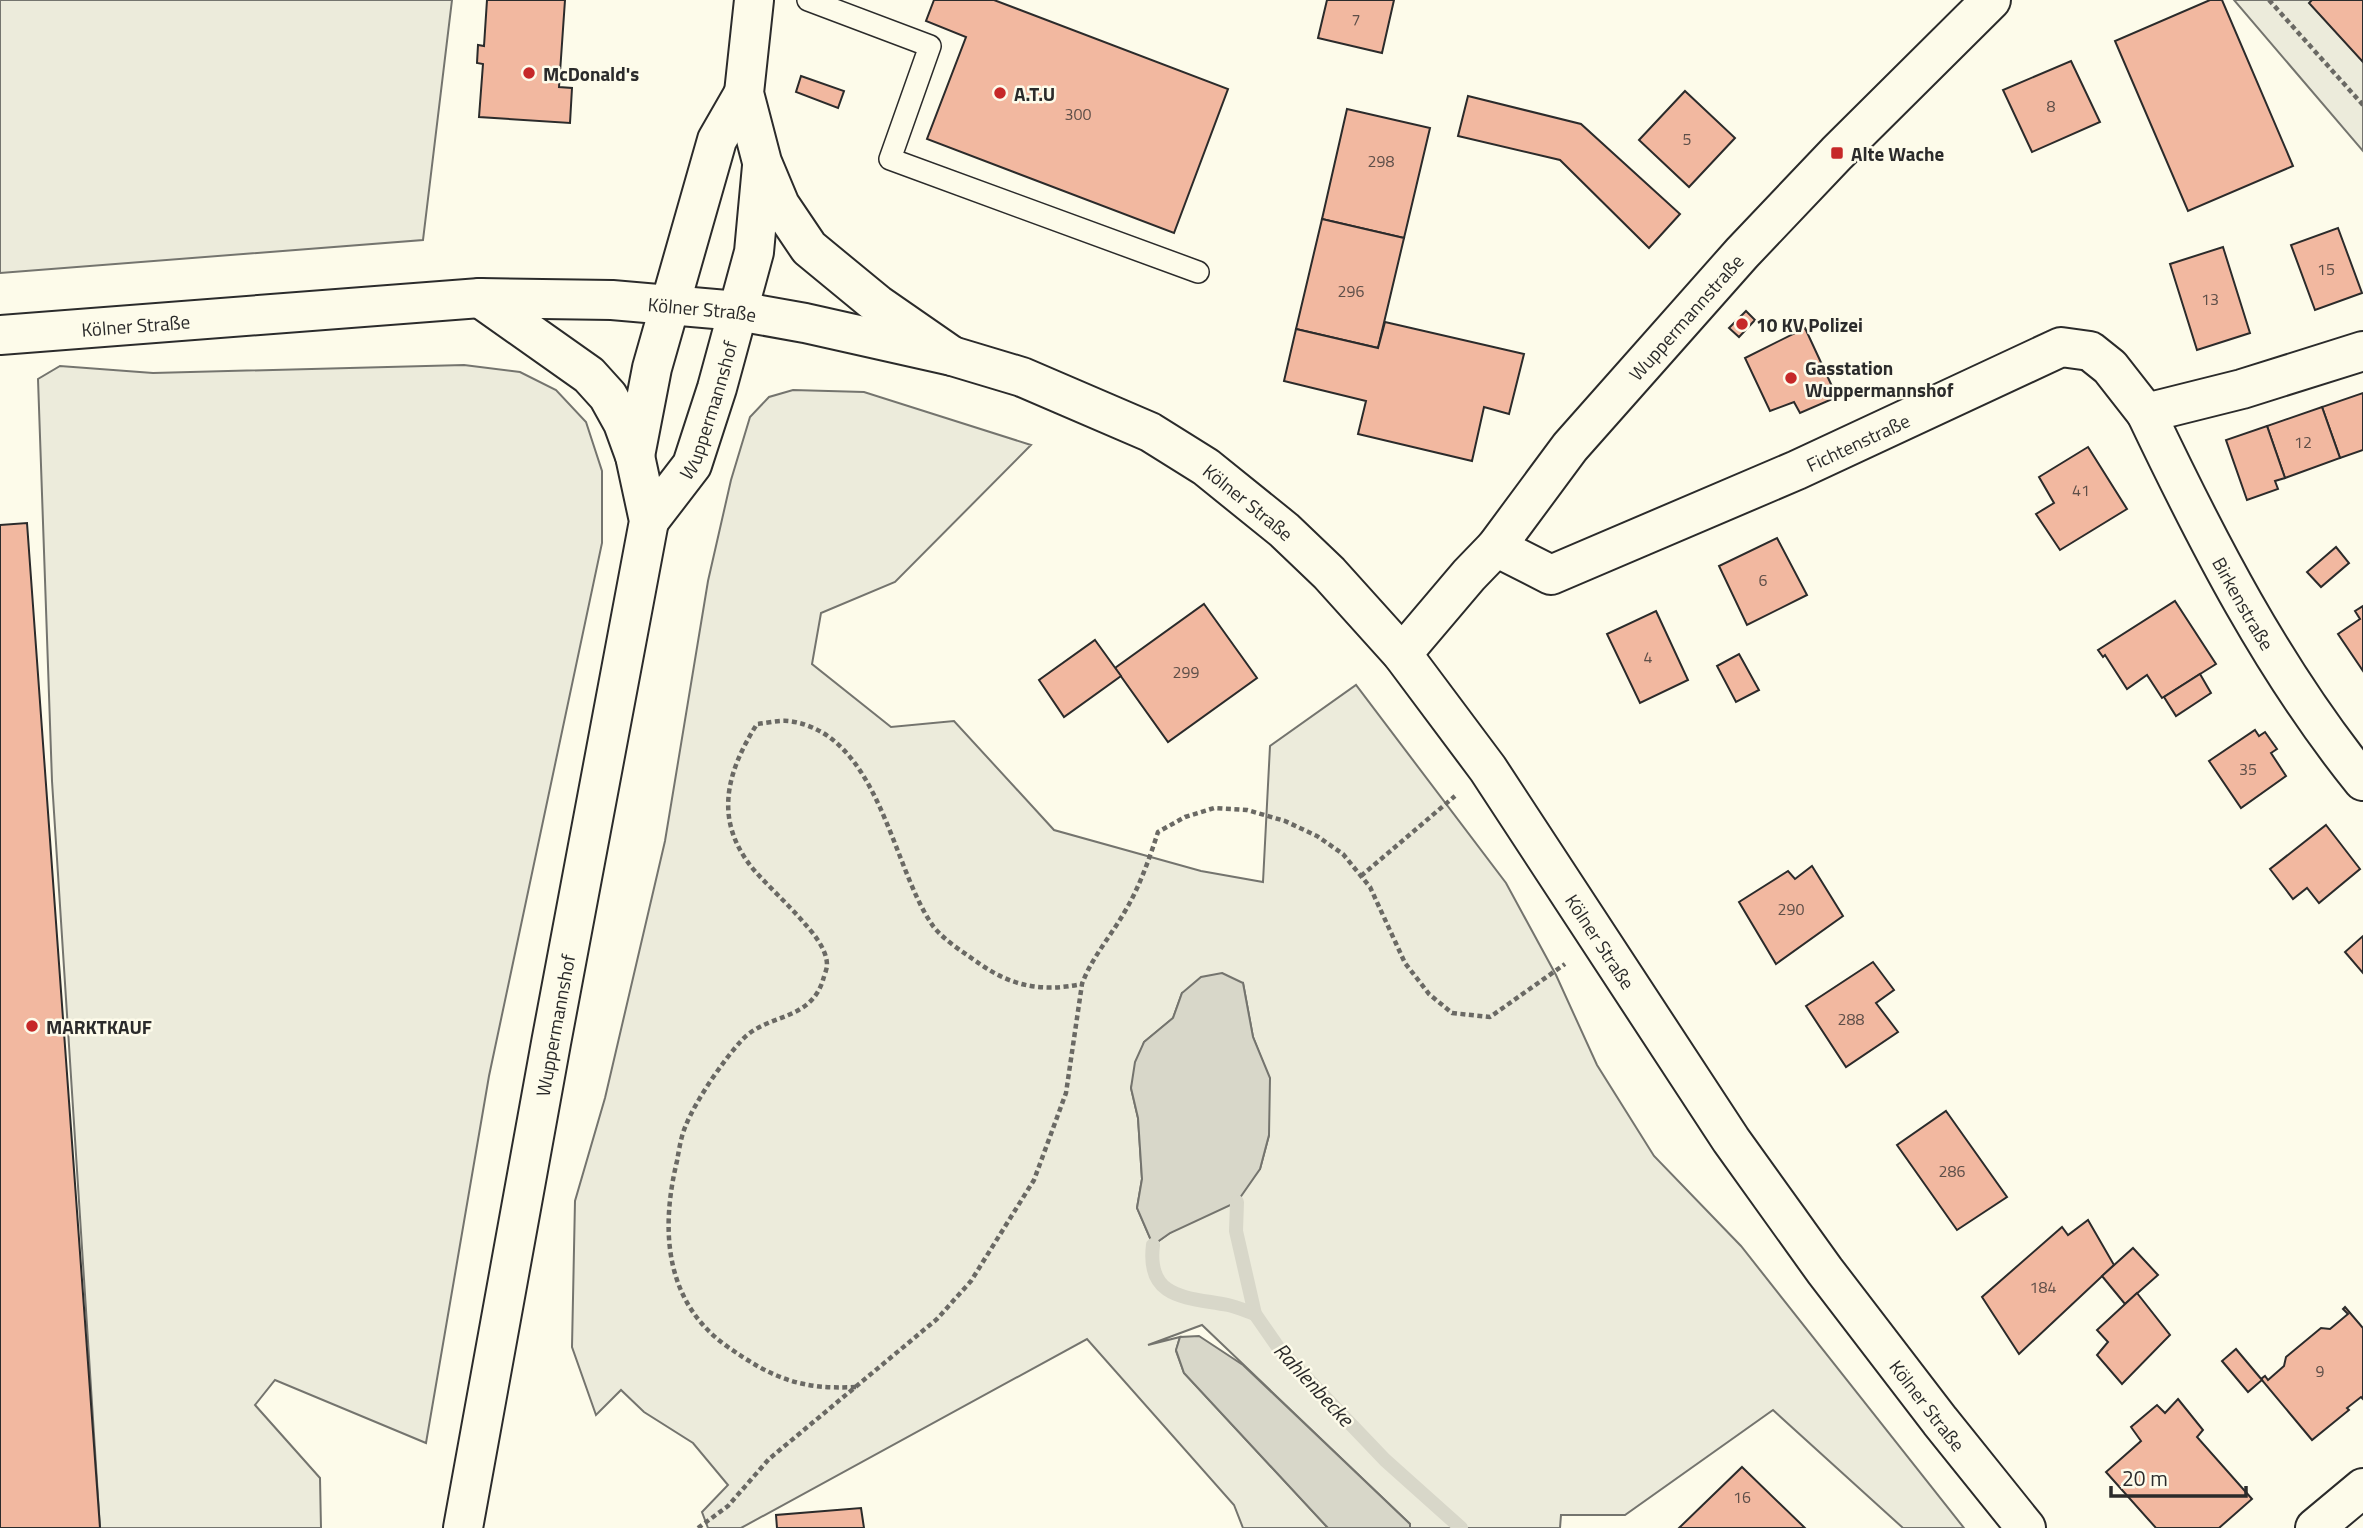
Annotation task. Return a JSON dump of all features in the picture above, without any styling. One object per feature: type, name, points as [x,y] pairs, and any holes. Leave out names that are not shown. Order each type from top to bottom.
[{"type":"street","name":"Wuppermannshof","points":[[754,0],[744,93],[762,162],[780,205],[809,247],[877,304],[952,356]]},
{"type":"street","name":"Wuppermannstraße","points":[[1402,654],[1496,547],[1570,447],[1742,253],[1837,153],[1991,0]]},
{"type":"street","name":"Wuppermannshof","points":[[635,456],[652,368],[717,140],[744,93]]},
{"type":"street","name":"Wuppermannshof","points":[[649,521],[692,466],[718,388],[754,253],[762,162]]},
{"type":"street","name":"Wuppermannshof","points":[[463,1528],[548,1056],[649,521],[635,456],[623,424],[608,396],[589,375],[480,299]]},
{"type":"street","name":"Kölner Straße","points":[[0,335],[480,299],[612,300],[738,312],[805,323],[952,356],[1023,377],[1150,432],[1206,467],[1293,539],[1329,573],[1402,654],[1488,769],[1731,1140],[1940,1421],[2026,1528]]},
{"type":"street","name":"Fichtenstraße","points":[[1496,547],[1551,575],[1797,470],[2061,346],[2090,351],[2110,367],[2146,412]]},
{"type":"street","points":[[2146,412],[2242,389],[2363,351]]},
{"type":"street","name":"Birkenstraße","points":[[2146,412],[2203,531],[2272,650],[2339,752],[2363,781]]},
{"type":"street","points":[[2315,1528],[2363,1488]]},
{"type":"lane","points":[[808,0],[930,46],[890,159],[1198,272]]},
{"type":"path","points":[[2269,0],[2363,105]]},
{"type":"path","points":[[857,1387],[825,1389],[776,1377],[741,1357],[713,1337],[683,1298],[672,1268],[667,1230],[672,1180],[685,1125],[704,1093],[743,1039],[771,1022],[803,1009],[819,991],[827,965],[817,938],[753,869],[736,844],[726,808],[730,777],[742,748],[757,724],[789,721],[823,733],[852,760],[875,795],[908,878],[932,926],[966,954],[995,974],[1028,986],[1057,989],[1082,984]]},
{"type":"path","points":[[1361,876],[1488,769]]},
{"type":"path","points":[[698,1528],[728,1506],[769,1459],[937,1319],[971,1282],[1034,1180],[1066,1093],[1082,984],[1146,869],[1158,832],[1185,817],[1214,808],[1247,810],[1285,821],[1318,836],[1343,854],[1370,887],[1405,963],[1429,994],[1452,1013],[1490,1017],[1599,938]]},
{"type":"shaded area","points":[[0,0],[452,0],[423,240],[0,273]]},
{"type":"shaded area","points":[[2234,0],[2363,0],[2363,151]]},
{"type":"shaded area","points":[[464,365],[520,372],[556,390],[586,422],[602,471],[602,543],[489,1076],[426,1443],[275,1380],[255,1405],[320,1478],[321,1528],[100,1528],[52,781],[38,379],[60,366],[153,373]]},
{"type":"shaded area","points":[[793,390],[864,392],[1031,445],[895,582],[821,613],[812,664],[891,727],[954,721],[1054,830],[1201,871],[1263,882],[1270,746],[1356,685],[1506,883],[1556,975],[1597,1065],[1654,1156],[1741,1246],[1964,1528],[1903,1528],[1773,1410],[1625,1515],[1561,1515],[1560,1528],[1410,1528],[1410,1524],[1202,1325],[1148,1345],[1180,1337],[1176,1351],[1184,1373],[1328,1528],[1243,1528],[1234,1505],[1087,1339],[741,1528],[708,1528],[702,1512],[728,1485],[693,1443],[644,1412],[621,1390],[596,1415],[572,1347],[575,1201],[605,1098],[665,841],[708,581],[731,480],[750,417],[769,397]],"holes":[[[1243,983],[1253,1037],[1269,1078],[1269,1135],[1260,1169],[1153,1245],[1137,1208],[1142,1179],[1138,1118],[1131,1088],[1144,1042],[1173,1018],[1182,993]]]},
{"type":"shaded area","points":[[1222,973],[1243,983],[1253,1037],[1270,1078],[1269,1135],[1260,1169],[1237,1202],[1170,1233],[1153,1245],[1137,1208],[1142,1179],[1138,1118],[1131,1088],[1135,1062],[1144,1042],[1173,1018],[1182,993],[1201,977]]},
{"type":"shaded area","points":[[1199,1336],[1243,1365],[1410,1524],[1410,1528],[1328,1528],[1184,1373],[1176,1350],[1180,1337]]},
{"type":"building","points":[[487,0],[565,0],[559,87],[572,88],[570,123],[479,117],[483,64],[477,63],[478,45],[484,46]]},
{"type":"building","points":[[934,0],[994,0],[1228,89],[1174,233],[927,139],[966,37],[926,21]]},
{"type":"building","points":[[1327,0],[1394,0],[1382,53],[1318,38]]},
{"type":"building","points":[[2210,0],[2222,0],[2293,166],[2188,211],[2115,41]]},
{"type":"building","points":[[2312,0],[2363,0],[2363,62],[2309,3]]},
{"type":"building","points":[[2071,61],[2100,122],[2032,152],[2003,90]]},
{"type":"building","points":[[801,76],[844,91],[838,108],[796,92]]},
{"type":"building","points":[[1685,91],[1735,138],[1689,187],[1639,140]]},
{"type":"building","points":[[1468,96],[1581,124],[1680,214],[1649,248],[1560,160],[1458,136]]},
{"type":"building","points":[[1347,109],[1430,128],[1404,238],[1322,219]]},
{"type":"building","points":[[1322,219],[1404,238],[1378,348],[1296,329]]},
{"type":"building","points":[[2338,228],[2362,293],[2315,310],[2291,245]]},
{"type":"building","points":[[2223,247],[2250,333],[2197,350],[2170,264]]},
{"type":"building","name":"10 KV Polizei","points":[[1746,311],[1755,320],[1739,337],[1729,328]]},
{"type":"building","points":[[1385,322],[1524,354],[1509,414],[1484,407],[1472,461],[1358,434],[1366,401],[1284,381],[1296,329],[1378,348]]},
{"type":"building","name":"Gasstation Wuppermannshof","points":[[1805,328],[1837,397],[1800,413],[1794,402],[1770,411],[1745,358]]},
{"type":"building","points":[[2363,393],[2363,450],[2340,458],[2322,407]]},
{"type":"building","points":[[2322,407],[2340,458],[2285,478],[2267,426]]},
{"type":"building","points":[[2267,426],[2285,478],[2275,481],[2278,489],[2247,500],[2226,440]]},
{"type":"building","points":[[2088,447],[2127,509],[2060,550],[2036,514],[2054,503],[2039,477]]},
{"type":"building","name":"MARKTKAUF","points":[[27,523],[100,1528],[0,1528],[0,525]]},
{"type":"building","points":[[1777,538],[1807,595],[1747,625],[1719,566]]},
{"type":"building","points":[[2336,547],[2349,563],[2321,587],[2307,572]]},
{"type":"building","points":[[2175,601],[2216,664],[2162,698],[2147,675],[2127,689],[2105,655],[2103,657],[2098,650]]},
{"type":"building","points":[[1204,604],[1257,678],[1168,742],[1115,668]]},
{"type":"building","points":[[2363,606],[2363,671],[2338,634],[2360,619],[2355,611]]},
{"type":"building","points":[[1656,611],[1688,680],[1640,703],[1607,634]]},
{"type":"building","points":[[1095,640],[1121,676],[1064,717],[1039,680]]},
{"type":"building","points":[[1739,654],[1759,690],[1736,702],[1717,666]]},
{"type":"building","points":[[2200,674],[2211,693],[2176,716],[2164,697]]},
{"type":"building","points":[[2255,730],[2259,736],[2265,732],[2277,749],[2271,753],[2286,776],[2241,808],[2209,761]]},
{"type":"building","points":[[2326,825],[2360,869],[2319,903],[2307,888],[2293,899],[2270,869]]},
{"type":"building","points":[[1812,866],[1843,916],[1776,964],[1739,902],[1788,871],[1795,879]]},
{"type":"building","points":[[2363,936],[2363,973],[2345,952]]},
{"type":"building","points":[[1873,962],[1894,990],[1876,1003],[1898,1032],[1846,1067],[1806,1006]]},
{"type":"building","points":[[1946,1111],[2007,1197],[1957,1230],[1897,1145]]},
{"type":"building","points":[[2088,1220],[2114,1265],[2019,1354],[1982,1297],[2062,1227],[2068,1235]]},
{"type":"building","points":[[2133,1248],[2158,1275],[2125,1304],[2102,1276]]},
{"type":"building","points":[[2137,1293],[2170,1335],[2122,1384],[2097,1355],[2108,1342],[2097,1330]]},
{"type":"building","points":[[2345,1307],[2363,1328],[2363,1399],[2361,1397],[2347,1408],[2349,1410],[2312,1440],[2261,1379],[2265,1376],[2268,1380],[2284,1366],[2286,1357],[2321,1328],[2330,1329],[2348,1314],[2343,1309]]},
{"type":"building","points":[[2236,1349],[2262,1380],[2248,1392],[2222,1361]]},
{"type":"building","points":[[2178,1399],[2203,1430],[2197,1437],[2252,1499],[2219,1528],[2156,1528],[2106,1472],[2141,1441],[2131,1427],[2157,1405],[2165,1413]]},
{"type":"building","points":[[1742,1467],[1805,1528],[1679,1528]]},
{"type":"building","points":[[861,1508],[864,1528],[777,1528],[776,1515]]},
{"type":"waterway","name":"Rahlenbecke","points":[[1237,1202],[1236,1231],[1255,1314],[1280,1350],[1385,1460],[1461,1528]]},
{"type":"waterway","points":[[1153,1245],[1156,1276],[1163,1286],[1173,1293],[1255,1314]]},
{"type":"place","name":"McDonald's","points":[[529,73]]},
{"type":"place","name":"A.T.U","points":[[1000,93]]},
{"type":"place","name":"Alte Wache","points":[[1837,153]]},
{"type":"place","name":"10 KV Polizei","points":[[1742,324]]},
{"type":"place","name":"Gasstation Wuppermannshof","points":[[1791,378]]},
{"type":"place","name":"MARKTKAUF","points":[[32,1026]]}]
